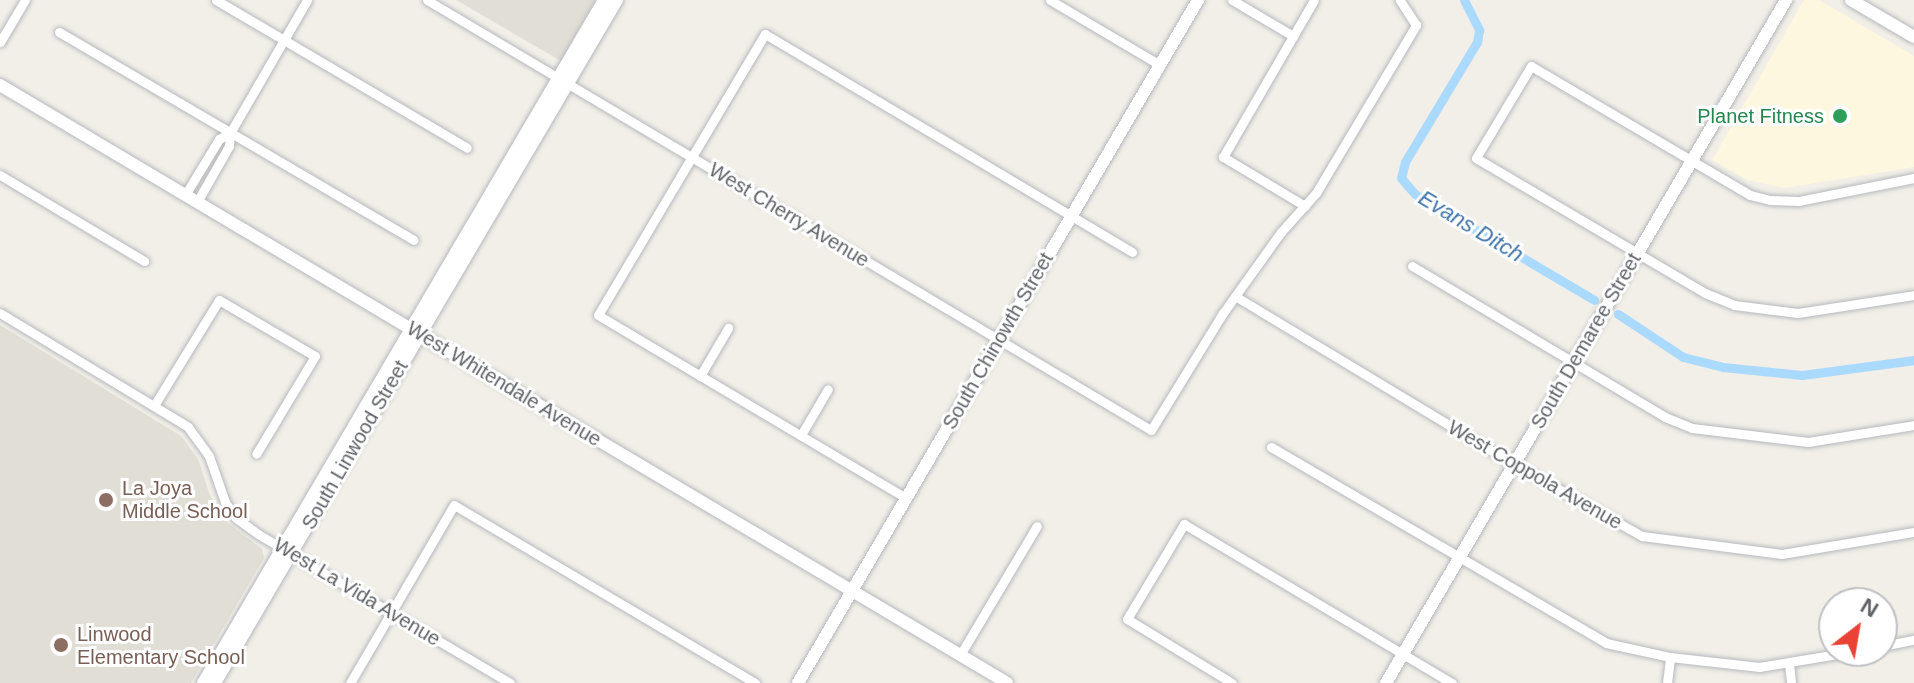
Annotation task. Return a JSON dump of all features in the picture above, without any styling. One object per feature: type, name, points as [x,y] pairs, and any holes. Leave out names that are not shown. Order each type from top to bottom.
[{"type":"street","points":[[0,42],[25,0]]},
{"type":"street","points":[[216,0],[467,148]]},
{"type":"street","points":[[197,202],[229,146],[230,133],[307,0]]},
{"type":"street","name":"West Cherry Avenue","points":[[427,0],[1151,430],[1235,296]]},
{"type":"street","name":"South Linwood Street","points":[[563,81],[604,0]]},
{"type":"street","name":"South Linwood Street","points":[[208,682],[563,81],[617,0]]},
{"type":"street","points":[[1050,0],[1160,65]]},
{"type":"street","name":"South Chinowth Street","points":[[798,683],[1198,0]]},
{"type":"street","points":[[1232,0],[1293,36]]},
{"type":"street","points":[[1305,206],[1223,157],[1314,0]]},
{"type":"street","points":[[1235,296],[1281,232],[1305,206],[1416,25],[1400,0]]},
{"type":"street","name":"South Demaree Street","points":[[1386,683],[1786,0]]},
{"type":"street","points":[[1851,0],[1914,37]]},
{"type":"street","points":[[59,32],[413,240]]},
{"type":"street","points":[[906,498],[598,315],[765,34],[1132,252]]},
{"type":"street","points":[[1914,178],[1799,201],[1770,200],[1733,187],[1531,66],[1476,158],[1705,293],[1734,305],[1768,312],[1825,311],[1914,295]]},
{"type":"street","name":"West Whitendale Avenue","points":[[0,85],[1007,683]]},
{"type":"street","points":[[185,195],[219,139],[230,133]]},
{"type":"street","points":[[0,175],[144,261]]},
{"type":"street","points":[[1412,266],[1665,417],[1692,428],[1808,442],[1914,425]]},
{"type":"street","name":"West Coppola Avenue","points":[[1235,296],[1514,464],[1642,536],[1782,554],[1914,532]]},
{"type":"street","points":[[155,404],[219,300],[315,356],[256,454]]},
{"type":"street","name":"West La Vida Avenue","points":[[0,313],[178,418],[200,441],[225,502],[236,518],[510,683]]},
{"type":"street","points":[[700,376],[728,328]]},
{"type":"street","points":[[801,435],[828,389]]},
{"type":"street","points":[[1271,447],[1606,643],[1670,657],[1741,666],[1818,658]]},
{"type":"street","points":[[350,683],[454,505],[755,683]]},
{"type":"street","points":[[1232,683],[1127,619],[1184,524],[1452,683]]},
{"type":"street","points":[[960,655],[1037,526]]},
{"type":"street","points":[[1667,683],[1670,657]]},
{"type":"street","points":[[1789,663],[1791,683]]},
{"type":"shaded area","points":[[456,0],[595,0],[561,61]]},
{"type":"shaded area","points":[[1804,0],[1819,0],[1914,56],[1914,167],[1785,188],[1747,180],[1712,160]]},
{"type":"shaded area","name":"La Joya Middle School","points":[[0,325],[181,436],[198,459],[209,493],[223,519],[262,549],[264,558],[191,683],[0,683]]},
{"type":"waterway","name":"Evans Ditch","points":[[1464,0],[1479,30],[1477,42],[1405,162],[1401,178],[1415,194],[1594,300]]},
{"type":"waterway","name":"Evans Ditch","points":[[1618,314],[1683,357],[1723,367],[1802,375],[1914,360]]},
{"type":"place","name":"Planet Fitness","points":[[1840,116]]},
{"type":"place","name":"La Joya Middle School","points":[[106,500]]},
{"type":"place","name":"Linwood Elementary School","points":[[61,645]]}]
